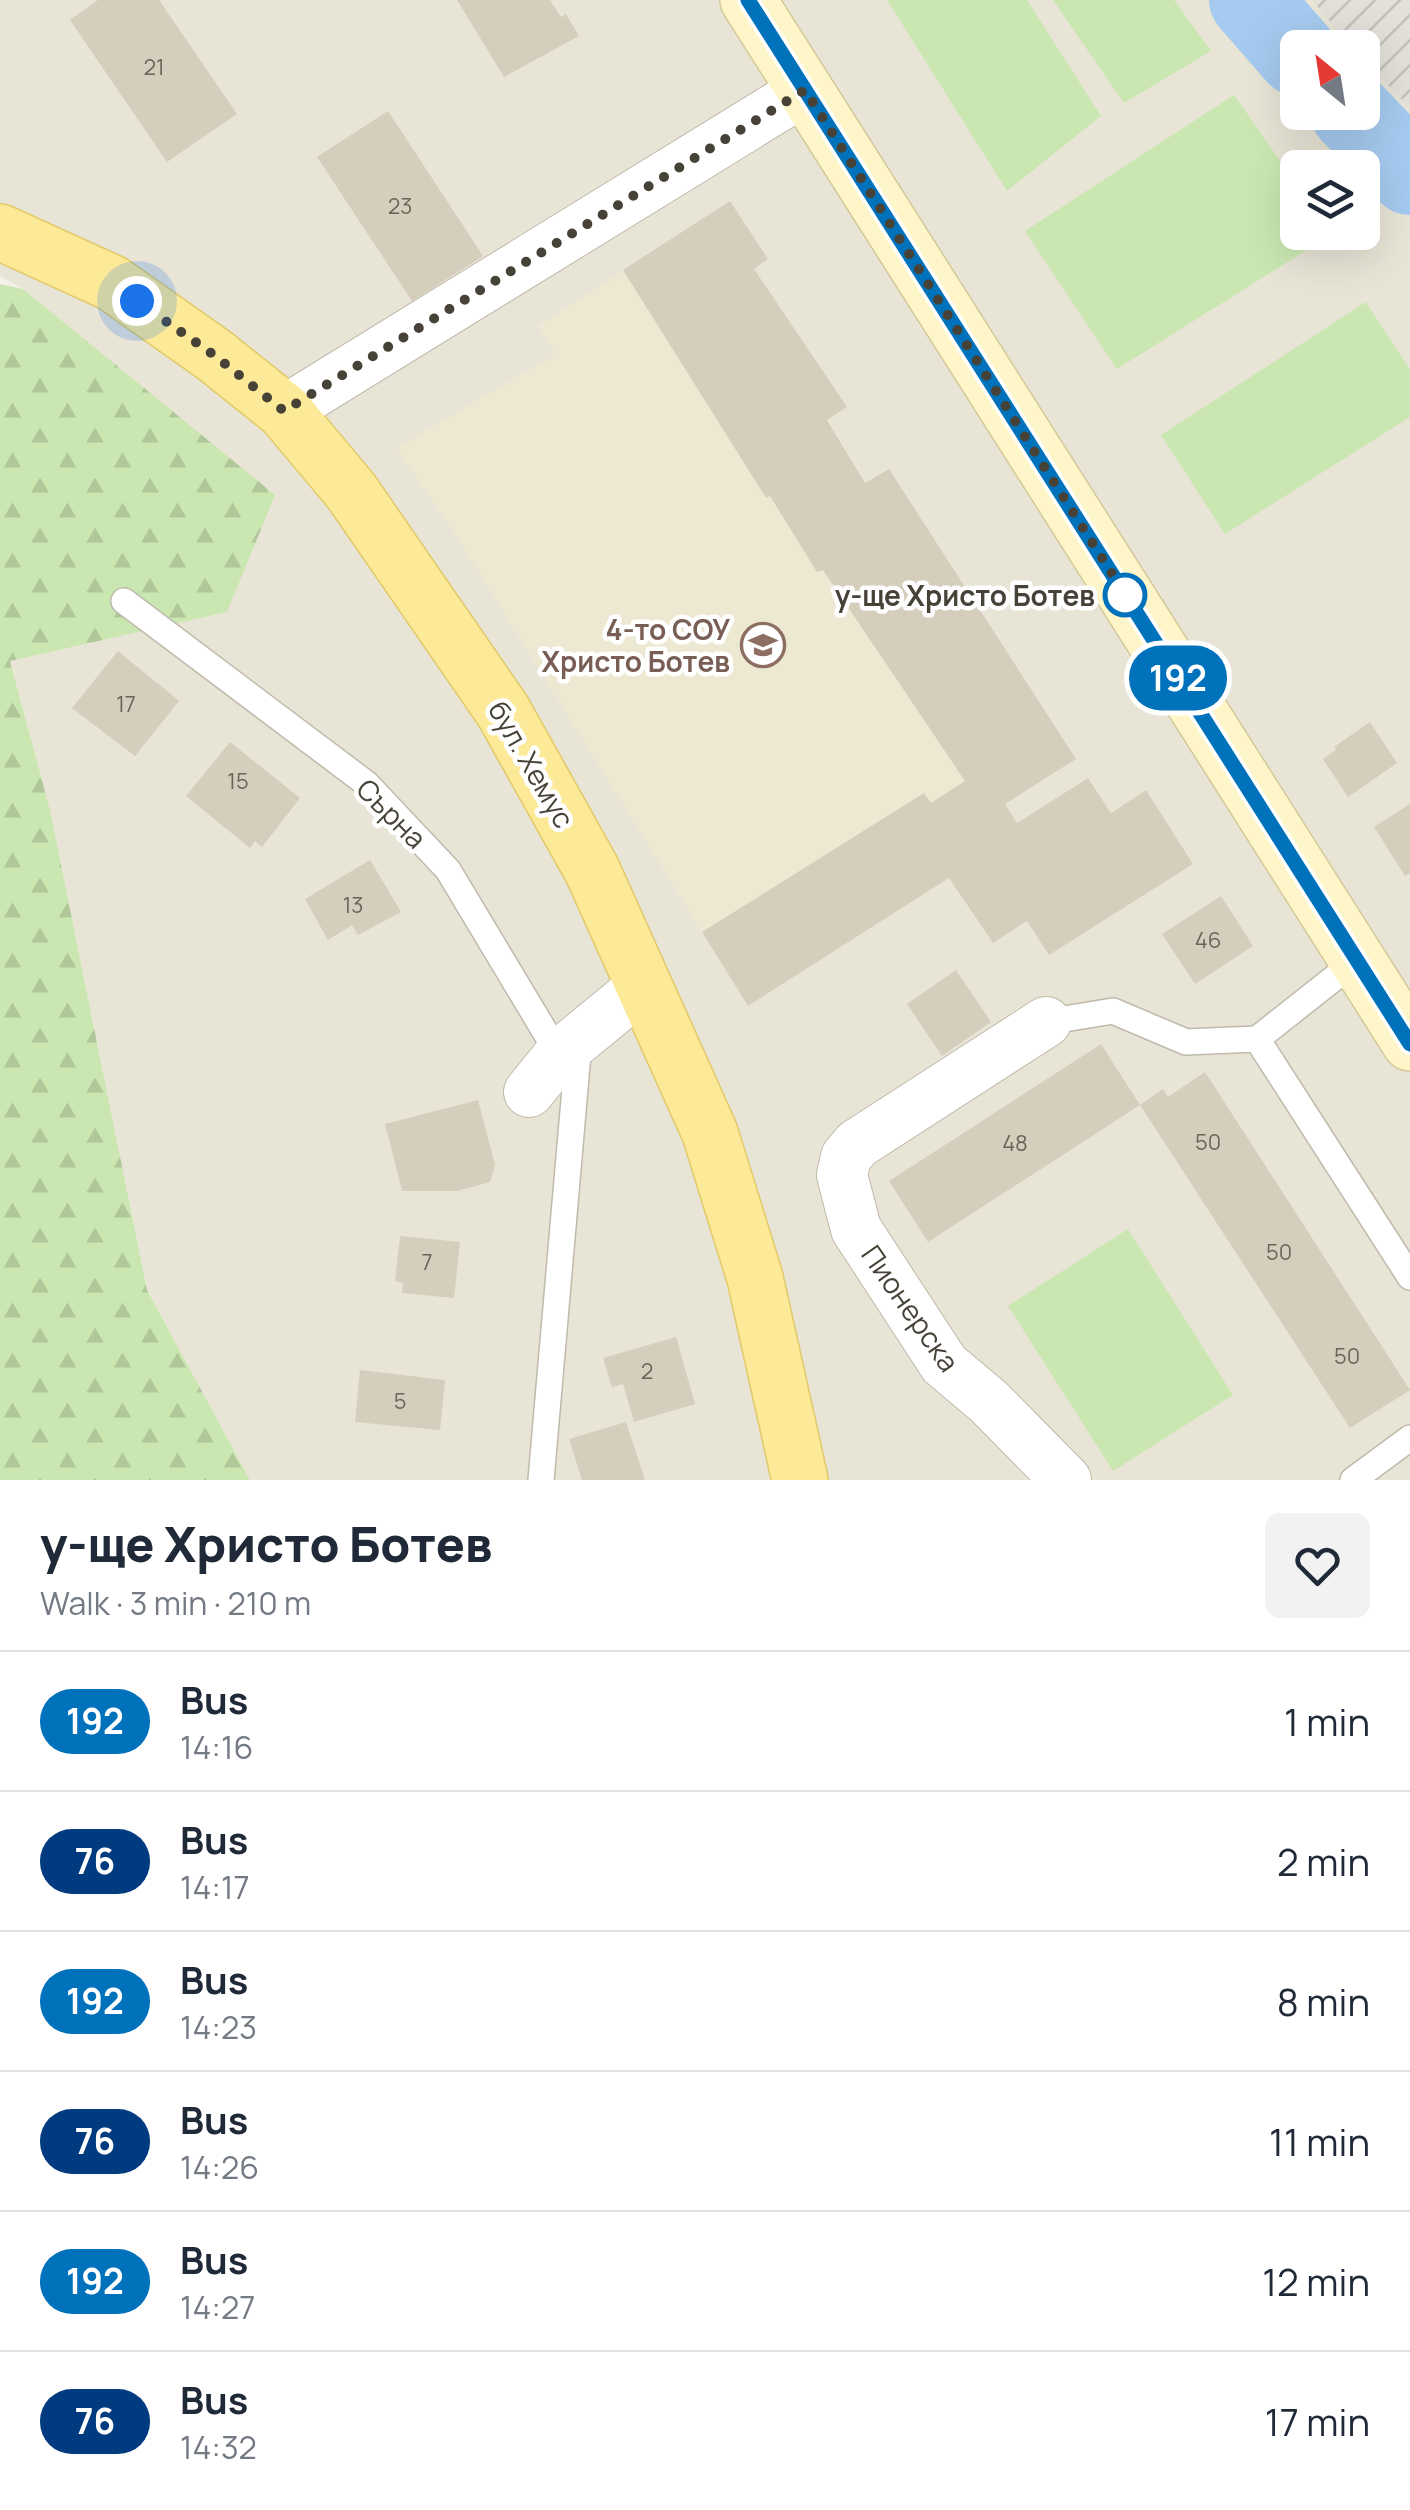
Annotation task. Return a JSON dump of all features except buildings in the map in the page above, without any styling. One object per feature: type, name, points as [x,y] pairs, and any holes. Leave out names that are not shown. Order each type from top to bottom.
[{"type":"main road","points":[[748,0],[1410,1044]]},
{"type":"main road","name":"бул. Хемус","points":[[0,232],[112,283],[214,355],[284,411],[351,491],[504,711],[592,870],[710,1134],[756,1278],[800,1480]]},
{"type":"street","points":[[284,411],[805,90]]},
{"type":"street","points":[[556,1061],[644,985]]},
{"type":"street","name":"Пионерска","points":[[1046,1022],[858,1144],[846,1157],[842,1176],[856,1229],[944,1364],[989,1402],[1066,1480]]},
{"type":"lane","name":"Сърна","points":[[124,601],[367,784],[448,870],[556,1061]]},
{"type":"lane","points":[[1046,1022],[1113,1010],[1186,1042],[1257,1040],[1357,960]]},
{"type":"lane","points":[[1257,1040],[1410,1276]]},
{"type":"lane","points":[[541,1480],[556,1061]]},
{"type":"lane","points":[[1354,1480],[1410,1438]]},
{"type":"shaded area","points":[[0,0],[1410,0],[1410,1480],[250,1480],[147,1290],[50,810],[10,661],[226,612],[23,289],[0,276]]},
{"type":"shaded area","points":[[1312,0],[1410,0],[1410,108],[1380,77],[1380,30],[1338,30]]},
{"type":"shaded area","name":"4-то СОУ Христо Ботев","points":[[730,201],[768,259],[754,269],[847,407],[828,420],[865,483],[889,469],[1076,759],[1005,804],[1016,823],[1088,778],[1111,812],[1146,790],[1193,864],[1049,955],[1027,921],[993,943],[949,879],[748,1006],[453,531],[396,448],[556,354],[538,326]]},
{"type":"green space","points":[[887,0],[1027,0],[1101,116],[1007,191]]},
{"type":"green space","points":[[1053,0],[1174,0],[1211,51],[1124,103]]},
{"type":"green space","points":[[1234,95],[1280,161],[1280,250],[1307,250],[1117,369],[1025,231]]},
{"type":"green space","points":[[0,284],[23,289],[275,495],[227,612],[10,661],[50,810],[147,1290],[250,1480],[0,1480]]},
{"type":"green space","points":[[1366,302],[1410,370],[1410,417],[1225,534],[1161,435]]},
{"type":"green space","points":[[1128,1229],[1233,1395],[1113,1471],[1008,1306]]},
{"type":"waterway","points":[[1250,0],[1280,34]]},
{"type":"waterway","points":[[1368,130],[1410,174]]},
{"type":"bus line","name":"192","points":[[748,0],[1410,1044]]},
{"type":"place","name":"у-ще Христо Ботев","points":[[1125,595]]},
{"type":"place","name":"4-то СОУ Христо Ботев","points":[[763,645]]},
{"type":"route","points":[[137,301],[284,411],[805,90],[1135,610],[1125,595]]}]
